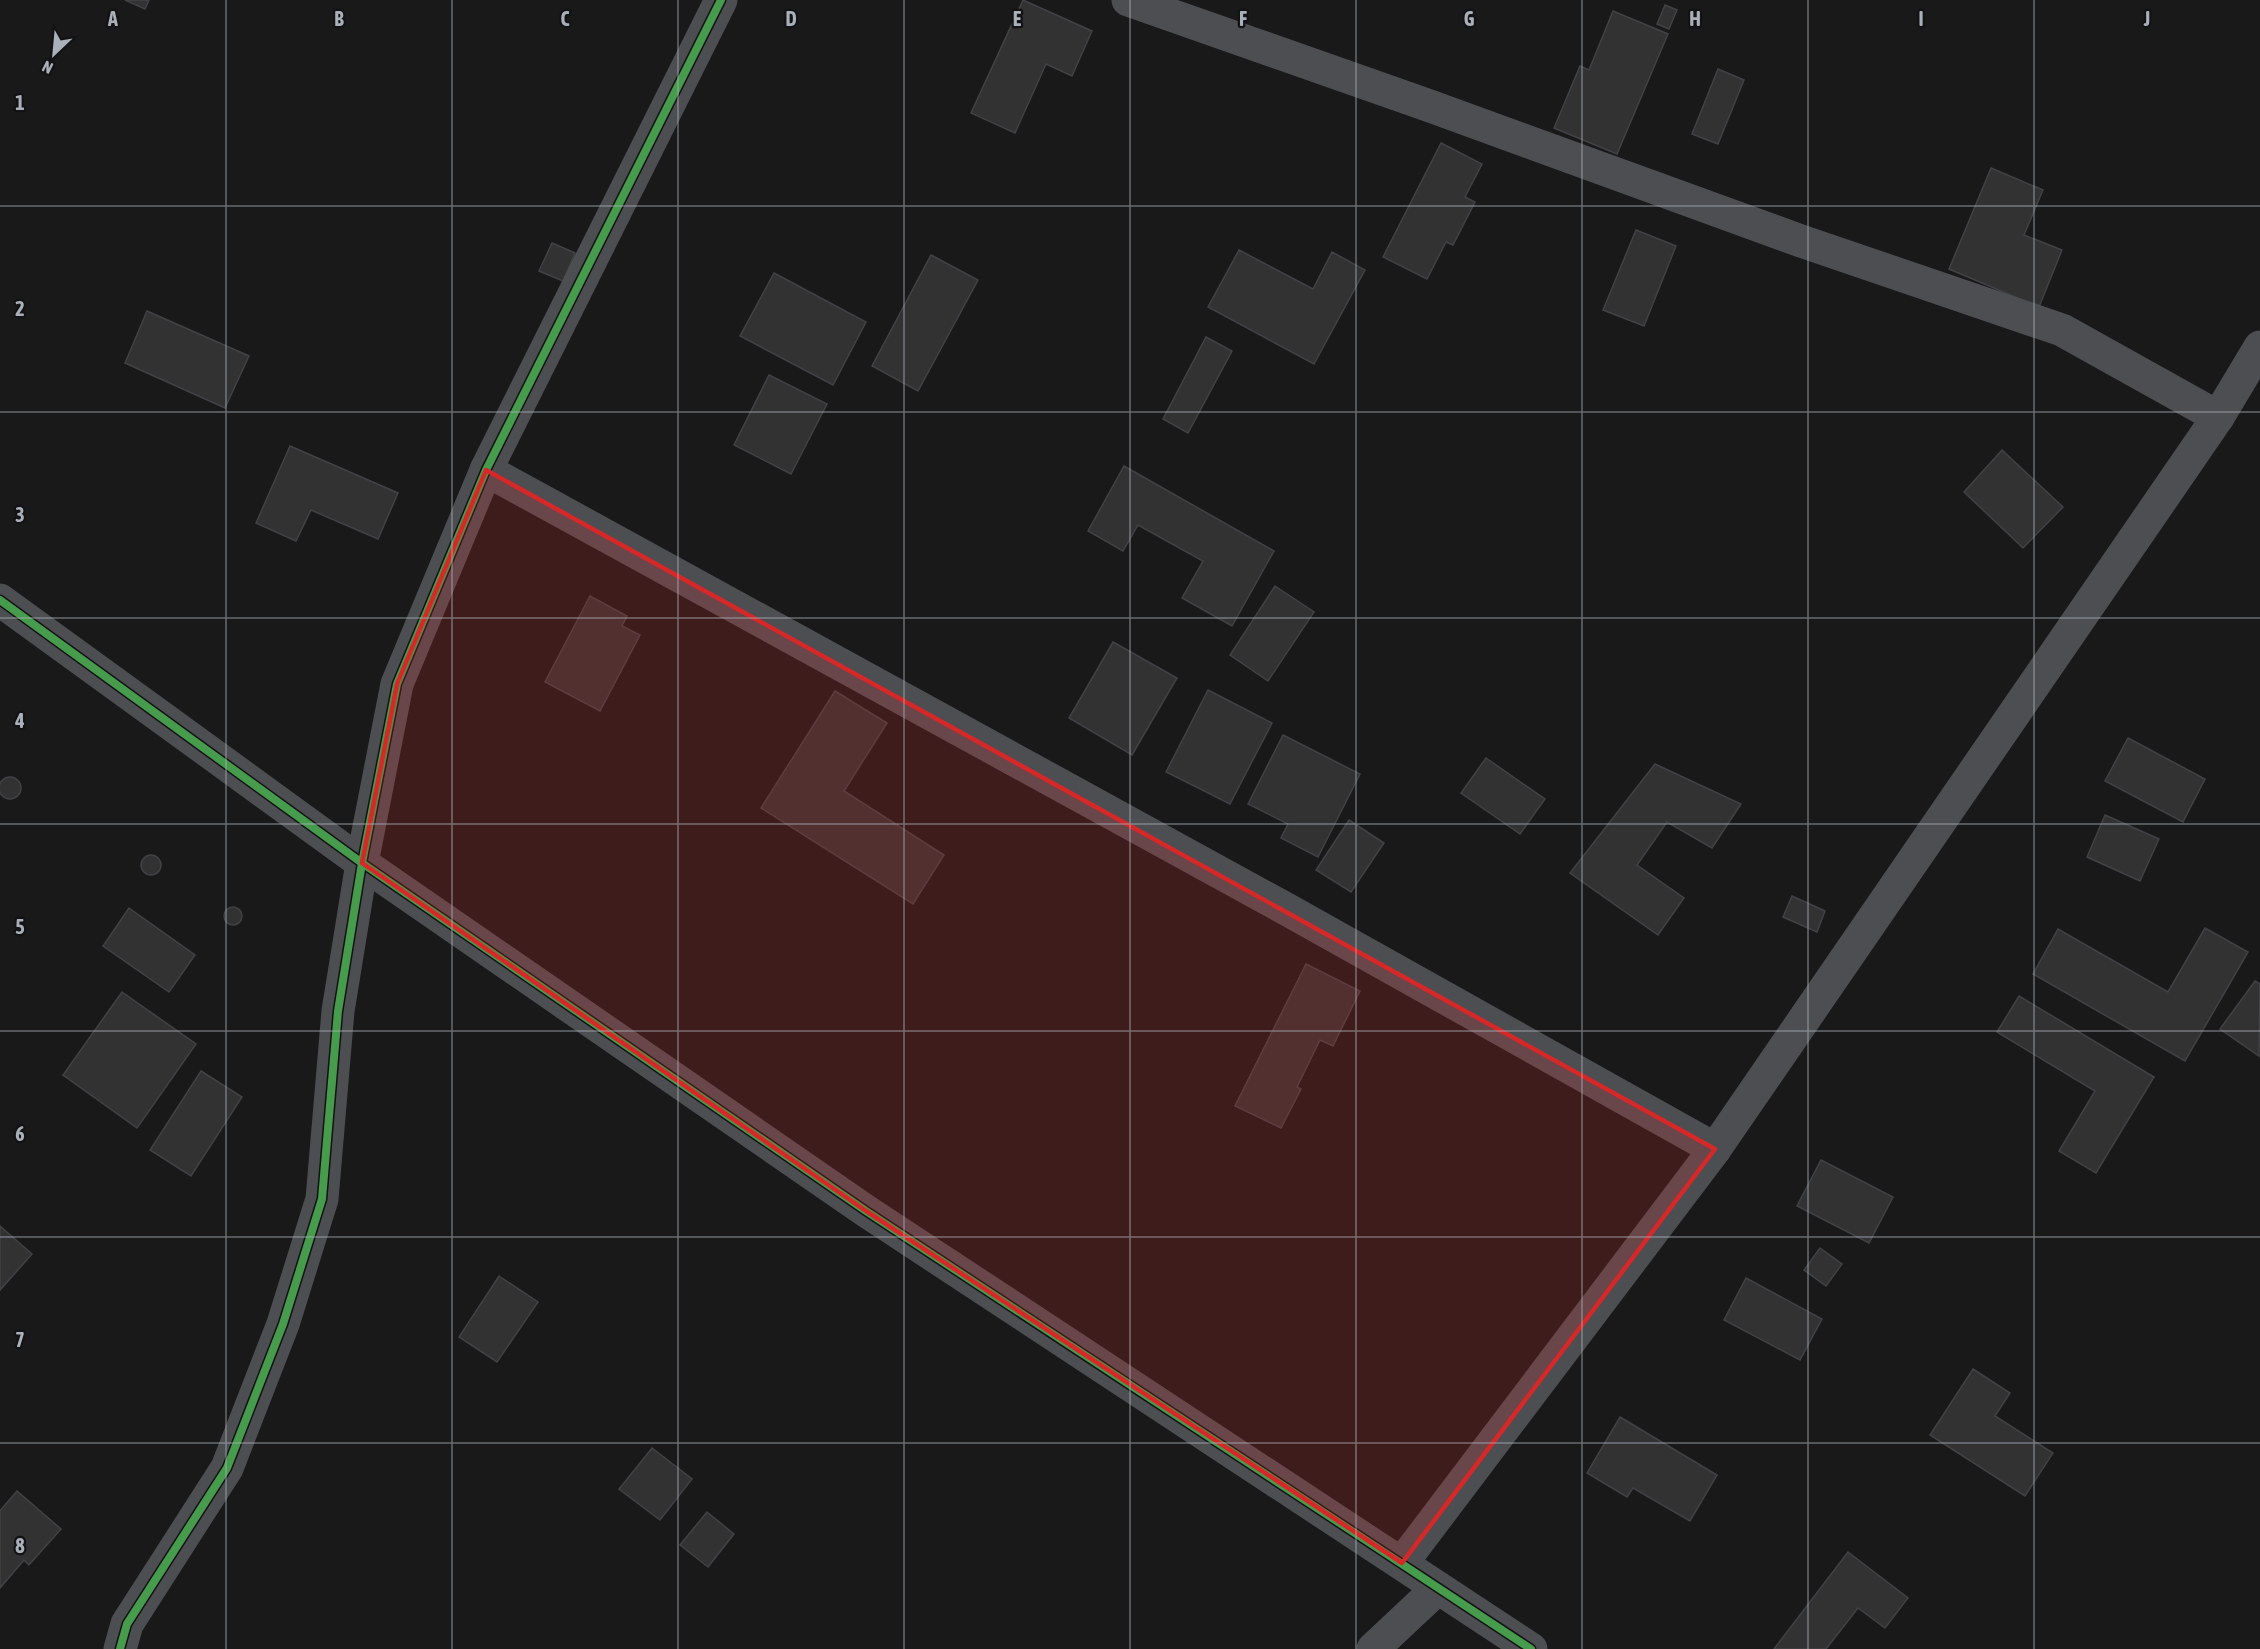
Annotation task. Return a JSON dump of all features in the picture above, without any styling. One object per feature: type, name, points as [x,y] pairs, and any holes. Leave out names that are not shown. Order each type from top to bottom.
[{"type":"street","points":[[120,1649],[127,1624],[227,1468],[283,1324],[322,1199],[338,1011],[362,863],[398,684],[486,470],[721,0]]},
{"type":"street","points":[[1128,0],[1430,106],[1801,241],[2062,330],[2218,417]]},
{"type":"street","points":[[1402,1563],[1715,1149],[2218,417],[2260,347]]},
{"type":"street","points":[[486,470],[1267,898],[1715,1149]]},
{"type":"street","points":[[0,600],[362,863],[866,1211],[1531,1649]]},
{"type":"street","points":[[1373,1649],[1438,1588]]},
{"type":"highlighted area","points":[[486,470],[1715,1149],[1402,1563],[866,1211],[362,863],[397,684]]},
{"type":"building","points":[[125,0],[149,0],[145,9]]},
{"type":"building","points":[[1023,0],[1092,31],[1072,76],[1046,64],[1015,133],[971,113]]},
{"type":"building","points":[[1665,5],[1677,10],[1669,29],[1657,24]]},
{"type":"building","points":[[1613,11],[1668,34],[1617,154],[1554,128],[1580,66],[1589,70]]},
{"type":"building","points":[[1718,69],[1744,80],[1718,144],[1692,134]]},
{"type":"building","points":[[1441,143],[1482,164],[1465,197],[1475,202],[1453,245],[1446,242],[1427,279],[1383,257]]},
{"type":"building","points":[[1991,168],[2043,190],[2024,235],[2062,250],[2039,307],[1949,269]]},
{"type":"building","points":[[1636,230],[1676,246],[1644,326],[1603,310]]},
{"type":"building","points":[[552,243],[575,253],[563,281],[539,271]]},
{"type":"building","points":[[1239,250],[1313,289],[1332,252],[1365,270],[1314,364],[1208,307]]},
{"type":"building","points":[[931,255],[978,280],[918,391],[872,366]]},
{"type":"building","points":[[774,273],[866,322],[833,385],[740,336]]},
{"type":"building","points":[[147,311],[249,356],[225,408],[125,363]]},
{"type":"building","points":[[1206,337],[1232,351],[1188,433],[1163,419]]},
{"type":"building","points":[[769,375],[827,404],[791,474],[734,445]]},
{"type":"building","points":[[290,446],[398,493],[378,539],[311,510],[296,541],[256,523]]},
{"type":"building","points":[[2002,450],[2063,507],[2023,548],[1964,492]]},
{"type":"building","points":[[1124,466],[1274,551],[1232,626],[1182,598],[1203,561],[1138,525],[1123,551],[1088,531]]},
{"type":"building","points":[[1275,586],[1314,612],[1268,681],[1230,655]]},
{"type":"building","points":[[590,596],[627,616],[622,626],[640,635],[600,711],[545,682]]},
{"type":"building","points":[[1113,642],[1177,678],[1132,755],[1069,718]]},
{"type":"building","points":[[1208,690],[1272,723],[1230,804],[1166,772]]},
{"type":"building","points":[[835,691],[887,723],[844,791],[944,855],[913,904],[761,808]]},
{"type":"building","points":[[1283,735],[1360,774],[1318,857],[1281,838],[1288,824],[1248,804]]},
{"type":"building","points":[[2128,738],[2205,779],[2183,822],[2105,781]]},
{"type":"building","points":[[1486,758],[1545,799],[1520,834],[1461,793]]},
{"type":"building","points":[[1655,764],[1741,804],[1712,848],[1667,822],[1637,865],[1684,898],[1658,935],[1570,873]]},
{"type":"building","points":[[10,777],[20,784],[21,788],[14,798],[10,799],[0,792],[-1,788],[6,778]]},
{"type":"building","points":[[2105,815],[2159,839],[2140,881],[2087,857]]},
{"type":"building","points":[[1349,820],[1384,843],[1351,892],[1316,870]]},
{"type":"building","points":[[151,855],[158,858],[161,865],[158,872],[151,875],[144,872],[141,865],[144,858]]},
{"type":"building","points":[[1792,896],[1825,911],[1817,932],[1783,917]]},
{"type":"building","points":[[233,907],[239,910],[242,916],[239,922],[233,925],[227,922],[224,916],[227,910]]},
{"type":"building","points":[[129,908],[195,955],[169,992],[103,946]]},
{"type":"building","points":[[2205,928],[2248,952],[2185,1061],[2033,974],[2058,929],[2168,992]]},
{"type":"building","points":[[1306,964],[1360,991],[1333,1046],[1320,1040],[1297,1087],[1301,1089],[1281,1128],[1235,1106]]},
{"type":"building","points":[[2255,981],[2260,984],[2259,1056],[2220,1029]]},
{"type":"building","points":[[122,992],[196,1044],[137,1128],[63,1075]]},
{"type":"building","points":[[2019,996],[2154,1077],[2096,1173],[2059,1151],[2095,1091],[1997,1032]]},
{"type":"building","points":[[201,1071],[242,1097],[191,1176],[150,1150]]},
{"type":"building","points":[[1821,1160],[1893,1197],[1869,1243],[1797,1206]]},
{"type":"building","points":[[0,1226],[32,1254],[0,1290]]},
{"type":"building","points":[[1820,1248],[1842,1264],[1826,1286],[1804,1270]]},
{"type":"building","points":[[499,1276],[538,1302],[497,1362],[459,1337]]},
{"type":"building","points":[[1746,1278],[1822,1319],[1800,1360],[1724,1320]]},
{"type":"building","points":[[1973,1369],[2010,1393],[1995,1416],[2053,1453],[2025,1496],[1930,1435]]},
{"type":"building","points":[[1620,1417],[1717,1475],[1690,1521],[1633,1488],[1627,1497],[1587,1473]]},
{"type":"building","points":[[652,1448],[692,1479],[660,1520],[619,1489]]},
{"type":"building","points":[[17,1491],[61,1529],[29,1565],[24,1560],[0,1588],[0,1511]]},
{"type":"building","points":[[707,1512],[734,1534],[708,1567],[680,1545]]},
{"type":"building","points":[[1848,1552],[1908,1598],[1885,1628],[1858,1608],[1826,1649],[1774,1649]]},
{"type":"cycle path","points":[[120,1649],[127,1624],[227,1468],[283,1324],[322,1199],[338,1011],[362,863],[397,684],[486,470],[721,0]]},
{"type":"cycle path","points":[[0,600],[362,863],[866,1211],[1531,1649]]}]
